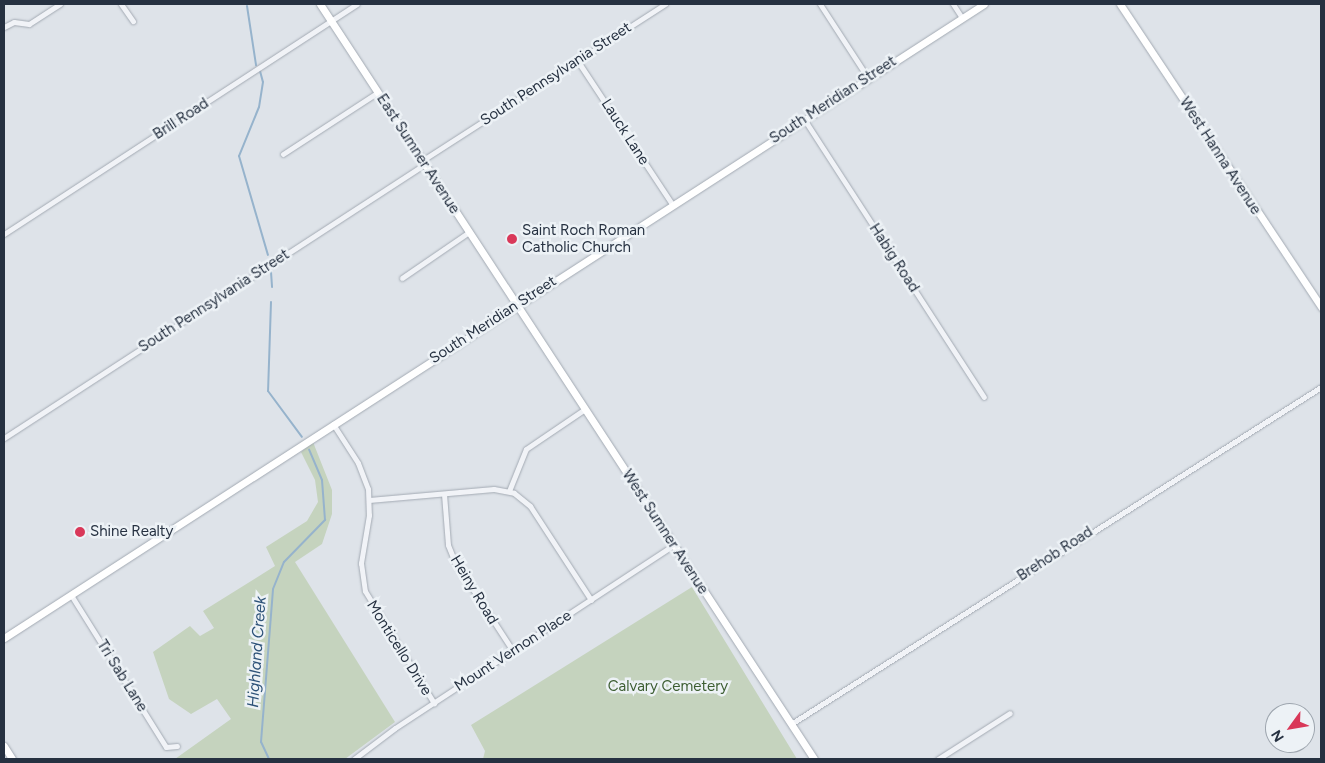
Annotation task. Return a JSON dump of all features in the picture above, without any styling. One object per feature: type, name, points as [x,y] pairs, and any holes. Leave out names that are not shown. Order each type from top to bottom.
[{"type":"main road","name":"East Sumner Avenue","points":[[320,4],[518,304]]},
{"type":"main road","name":"South Meridian Street","points":[[4,638],[672,204],[984,4]]},
{"type":"main road","name":"West Hanna Avenue","points":[[1120,4],[1321,308]]},
{"type":"main road","name":"West Sumner Avenue","points":[[518,304],[814,759]]},
{"type":"main road","points":[[4,746],[12,759]]},
{"type":"street","points":[[4,27],[14,22],[29,24],[60,4]]},
{"type":"street","points":[[121,4],[133,21]]},
{"type":"street","name":"Brill Road","points":[[4,234],[357,4]]},
{"type":"street","name":"South Pennsylvania Street","points":[[4,438],[665,4]]},
{"type":"street","points":[[820,4],[868,78]]},
{"type":"street","points":[[953,4],[962,18]]},
{"type":"street","name":"Lauck Lane","points":[[577,60],[672,204]]},
{"type":"street","points":[[283,154],[378,92]]},
{"type":"street","name":"Habig Road","points":[[804,119],[984,397]]},
{"type":"street","points":[[402,278],[469,232]]},
{"type":"street","name":"Brehob Road","points":[[791,724],[1321,387]]},
{"type":"street","points":[[509,491],[526,449],[585,409]]},
{"type":"street","name":"Monticello Drive","points":[[333,424],[358,462],[369,500],[361,558],[365,591],[434,703]]},
{"type":"street","points":[[369,500],[509,491],[530,506],[592,600]]},
{"type":"street","name":"Heiny Road","points":[[444,494],[448,545],[455,562],[512,651]]},
{"type":"street","name":"Mount Vernon Place","points":[[354,759],[434,703],[674,545]]},
{"type":"street","name":"Tri Sab Lane","points":[[71,595],[166,747],[177,746]]},
{"type":"street","points":[[938,759],[1010,713]]},
{"type":"green space","points":[[313,442],[332,490],[332,514],[322,544],[295,562],[395,722],[345,759],[175,759],[231,719],[217,699],[191,714],[169,699],[153,652],[190,626],[200,636],[214,628],[203,611],[275,566],[266,547],[307,521],[318,502],[315,480],[301,452]]},
{"type":"green space","name":"Calvary Cemetery","points":[[692,587],[797,759],[483,759],[485,751],[471,725]]},
{"type":"waterway","name":"Highland Creek","points":[[247,6],[256,65]]},
{"type":"waterway","name":"Highland Creek","points":[[260,71],[263,82],[259,107],[239,156],[268,255]]},
{"type":"waterway","name":"Highland Creek","points":[[271,272],[272,287]]},
{"type":"waterway","name":"Highland Creek","points":[[271,302],[268,391],[302,437]]},
{"type":"waterway","name":"Highland Creek","points":[[269,759],[261,742],[273,589],[284,562],[325,520],[322,480],[309,450]]},
{"type":"place","name":"Saint Roch Roman Catholic Church","points":[[512,239]]},
{"type":"place","name":"Shine Realty","points":[[80,532]]}]
